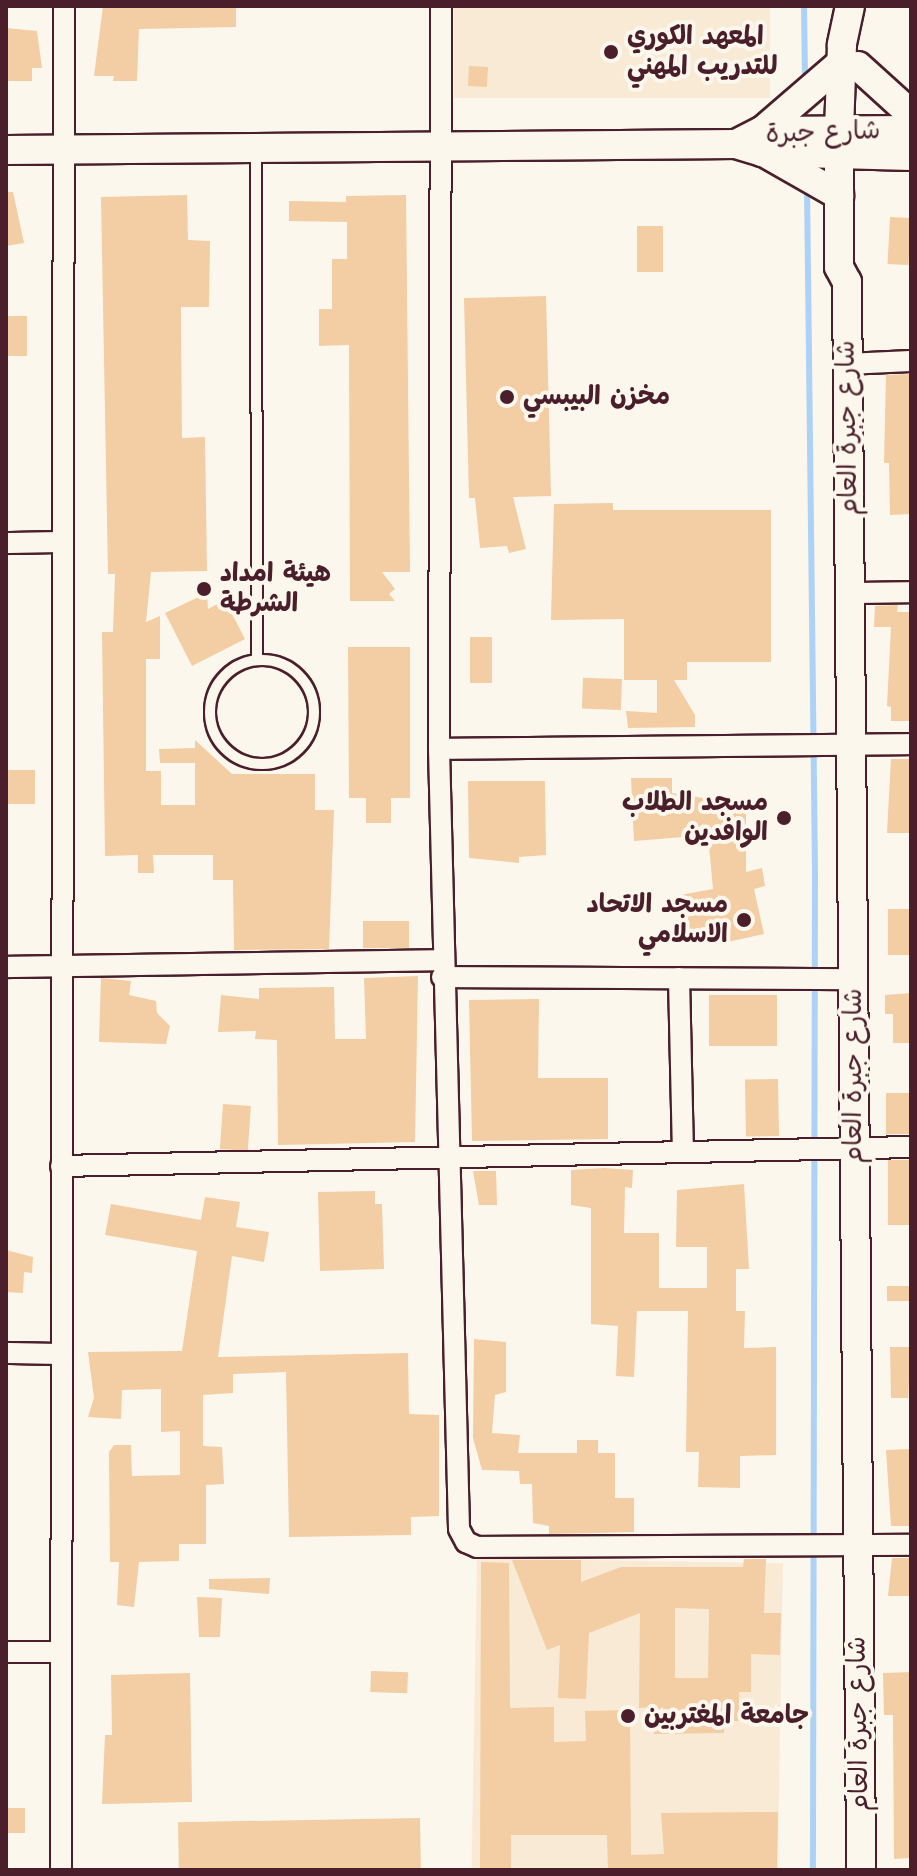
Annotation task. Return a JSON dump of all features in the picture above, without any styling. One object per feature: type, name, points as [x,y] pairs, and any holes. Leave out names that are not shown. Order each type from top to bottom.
[{"type":"main road","points":[[847,282],[855,269],[848,144],[850,18]]},
{"type":"main road","points":[[849,65],[911,114]]},
{"type":"main road","points":[[839,195],[754,142],[849,65]]},
{"type":"main road","name":"شارع جبرة","points":[[848,144],[911,130]]},
{"type":"main road","name":"شارع جبرة","points":[[6,150],[754,142],[848,144],[911,156]]},
{"type":"main road","points":[[847,282],[839,267],[839,195],[848,144]]},
{"type":"main road","name":"شارع جبرة العام","points":[[847,282],[861,1870]]},
{"type":"street","points":[[61,1870],[61,150],[64,6]]},
{"type":"street","points":[[441,6],[439,749],[446,1155],[459,1529],[466,1542],[477,1547],[911,1545]]},
{"type":"street","points":[[846,364],[911,361]]},
{"type":"street","points":[[6,543],[61,542]]},
{"type":"street","points":[[850,593],[911,592]]},
{"type":"street","points":[[439,749],[911,744]]},
{"type":"street","points":[[6,967],[61,970],[442,968],[679,978],[853,979]]},
{"type":"street","points":[[679,978],[683,1151]]},
{"type":"street","points":[[61,1166],[911,1147]]},
{"type":"street","points":[[6,1353],[61,1354]]},
{"type":"street","points":[[6,1652],[61,1652]]},
{"type":"lane","points":[[256,146],[257,660]]},
{"type":"lane","points":[[257,660],[286,665],[299,674],[313,700],[314,715],[305,743],[281,761],[267,764],[252,764],[226,750],[211,724],[210,709],[220,681],[230,670],[257,660]]},
{"type":"shaded area","name":"المعهد الكوري للتدريب المهني","points":[[454,6],[770,6],[770,98],[454,98]]},
{"type":"shaded area","name":"جامعة المغتربين","points":[[477,1558],[783,1563],[778,1870],[472,1870]]},
{"type":"building","points":[[103,6],[236,6],[236,27],[139,29],[137,81],[113,81],[114,76],[94,76]]},
{"type":"building","points":[[6,28],[37,31],[42,68],[32,68],[32,81],[6,81]]},
{"type":"building","points":[[469,66],[488,67],[487,87],[468,86]]},
{"type":"building","points":[[6,192],[13,192],[24,243],[6,246]]},
{"type":"building","points":[[187,195],[188,240],[210,241],[209,307],[181,307],[182,438],[205,437],[207,571],[151,572],[146,622],[160,616],[160,659],[146,659],[146,771],[161,771],[161,805],[195,805],[195,763],[160,763],[159,749],[195,748],[195,740],[232,774],[315,774],[315,810],[334,810],[329,949],[234,950],[233,880],[213,880],[213,855],[153,855],[154,873],[138,873],[138,855],[105,856],[102,632],[113,632],[115,574],[108,574],[101,197]]},
{"type":"building","points":[[406,195],[410,572],[382,572],[395,589],[389,594],[395,601],[350,601],[349,345],[319,346],[319,309],[332,309],[332,259],[347,259],[347,222],[289,221],[289,201],[346,202],[346,196]]},
{"type":"building","points":[[890,217],[911,218],[909,265],[888,264]]},
{"type":"building","points":[[637,226],[663,226],[663,272],[637,272]]},
{"type":"building","name":"مخزن البيبسي","points":[[546,296],[551,496],[513,497],[526,549],[509,553],[507,546],[480,548],[475,498],[469,498],[464,298]]},
{"type":"building","points":[[6,316],[27,316],[27,356],[6,356]]},
{"type":"building","points":[[911,374],[911,514],[890,515],[889,463],[884,463],[886,375]]},
{"type":"building","points":[[613,503],[613,510],[771,510],[771,662],[687,662],[687,680],[674,680],[695,715],[695,727],[628,728],[626,711],[657,713],[657,680],[624,680],[624,619],[551,620],[554,504]]},
{"type":"building","points":[[207,593],[208,609],[225,600],[245,639],[192,666],[165,613]]},
{"type":"building","points":[[898,605],[897,612],[911,612],[911,721],[891,721],[891,707],[887,706],[891,627],[874,627],[875,606]]},
{"type":"building","points":[[470,637],[492,637],[492,683],[470,683]]},
{"type":"building","points":[[348,647],[410,647],[410,798],[391,798],[391,823],[366,823],[366,798],[349,798]]},
{"type":"building","points":[[583,678],[622,679],[621,710],[582,709]]},
{"type":"building","points":[[891,759],[911,759],[911,833],[887,833]]},
{"type":"building","points":[[6,770],[35,770],[35,804],[6,804]]},
{"type":"building","points":[[631,778],[672,778],[672,793],[746,805],[746,872],[762,868],[765,886],[754,889],[764,934],[709,946],[706,932],[682,937],[675,896],[713,889],[708,835],[634,841]]},
{"type":"building","points":[[468,781],[545,781],[546,855],[519,857],[519,863],[469,858]]},
{"type":"building","points":[[888,909],[911,909],[911,955],[888,955]]},
{"type":"building","points":[[363,921],[409,921],[409,948],[363,948]]},
{"type":"building","points":[[418,976],[415,1142],[278,1145],[277,1040],[255,1039],[256,1031],[218,1032],[221,995],[259,999],[259,988],[334,987],[335,1039],[366,1039],[364,978]]},
{"type":"building","points":[[101,978],[131,981],[129,995],[156,1001],[157,1013],[170,1026],[166,1044],[99,1042]]},
{"type":"building","points":[[911,993],[911,1043],[893,1043],[893,1014],[885,1014],[885,995]]},
{"type":"building","points":[[709,995],[777,995],[777,1046],[709,1046]]},
{"type":"building","points":[[539,999],[538,1078],[608,1078],[608,1139],[472,1141],[469,1000]]},
{"type":"building","points":[[778,1079],[779,1136],[746,1137],[745,1080]]},
{"type":"building","points":[[886,1093],[911,1093],[911,1134],[886,1134]]},
{"type":"building","points":[[223,1104],[251,1106],[248,1151],[220,1149]]},
{"type":"building","points":[[888,1160],[911,1160],[911,1225],[888,1225]]},
{"type":"building","points":[[571,1170],[633,1170],[632,1188],[625,1187],[624,1233],[659,1233],[659,1288],[707,1288],[707,1247],[676,1247],[677,1190],[744,1184],[749,1269],[736,1269],[736,1311],[745,1311],[744,1348],[776,1347],[776,1455],[740,1456],[740,1488],[698,1487],[699,1452],[686,1452],[688,1311],[637,1311],[634,1377],[616,1376],[618,1326],[591,1324],[591,1208],[571,1205]]},
{"type":"building","points":[[473,1171],[496,1171],[497,1205],[479,1205]]},
{"type":"building","points":[[375,1191],[375,1204],[382,1204],[384,1269],[320,1271],[318,1192]]},
{"type":"building","points":[[205,1197],[240,1202],[236,1227],[269,1232],[264,1262],[232,1256],[218,1357],[408,1353],[409,1414],[439,1415],[439,1516],[411,1517],[411,1535],[289,1537],[286,1372],[233,1374],[233,1393],[203,1395],[203,1446],[222,1447],[224,1484],[206,1485],[206,1544],[179,1544],[179,1561],[139,1562],[134,1607],[117,1605],[119,1562],[110,1562],[109,1452],[114,1445],[131,1445],[132,1476],[180,1475],[180,1431],[161,1432],[161,1389],[122,1390],[121,1419],[88,1417],[94,1398],[88,1352],[182,1351],[197,1251],[105,1235],[111,1204],[201,1220]]},
{"type":"building","points":[[6,1250],[33,1257],[32,1273],[24,1272],[23,1293],[6,1292]]},
{"type":"building","points":[[887,1286],[911,1286],[911,1301],[887,1301]]},
{"type":"building","points":[[474,1339],[506,1342],[506,1392],[495,1395],[492,1433],[520,1435],[518,1453],[577,1453],[577,1440],[598,1440],[598,1453],[615,1453],[615,1498],[634,1498],[634,1532],[549,1534],[549,1526],[533,1523],[532,1484],[520,1484],[519,1471],[482,1470],[473,1438]]},
{"type":"building","points":[[890,1347],[911,1347],[908,1398],[891,1398]]},
{"type":"building","points":[[911,1449],[911,1526],[891,1526],[886,1450]]},
{"type":"building","points":[[892,1558],[911,1558],[911,1596],[888,1596]]},
{"type":"building","points":[[744,1559],[766,1559],[764,1613],[781,1613],[780,1655],[751,1654],[751,1692],[739,1692],[739,1721],[724,1721],[724,1733],[654,1734],[652,1707],[639,1708],[640,1613],[589,1633],[586,1699],[558,1698],[560,1645],[547,1650],[512,1560],[581,1560],[581,1582],[621,1567],[743,1567]],"holes":[[[675,1608],[709,1609],[708,1678],[675,1678]]]},
{"type":"building","points":[[481,1562],[509,1563],[510,1708],[554,1707],[554,1742],[586,1741],[585,1711],[630,1710],[631,1855],[664,1854],[661,1813],[778,1812],[777,1870],[608,1870],[607,1835],[511,1835],[511,1870],[480,1870]]},
{"type":"building","points":[[270,1578],[269,1594],[209,1589],[209,1579]]},
{"type":"building","points":[[197,1597],[222,1598],[220,1637],[199,1637]]},
{"type":"building","points":[[371,1671],[408,1672],[407,1693],[370,1692]]},
{"type":"building","points":[[911,1672],[910,1858],[894,1859],[893,1715],[884,1715],[883,1673]]},
{"type":"building","points":[[190,1673],[192,1802],[102,1804],[105,1735],[112,1735],[111,1675]]},
{"type":"building","points":[[6,1808],[25,1808],[25,1833],[6,1833]]},
{"type":"building","points":[[420,1818],[421,1870],[179,1870],[178,1822]]},
{"type":"waterway","points":[[804,6],[805,82]]},
{"type":"waterway","points":[[807,186],[815,875],[813,1870]]},
{"type":"place","name":"المعهد الكوري للتدريب المهني","points":[[611,52]]},
{"type":"place","name":"مخزن البيبسي","points":[[507,397]]},
{"type":"place","name":"هيئة امداد الشرطة","points":[[204,589]]},
{"type":"place","name":"مسجد الطلاب الوافدين","points":[[784,818]]},
{"type":"place","name":"مسجد الاتحاد الاسلامي","points":[[744,920]]},
{"type":"place","name":"جامعة المغتربين","points":[[628,1716]]}]
